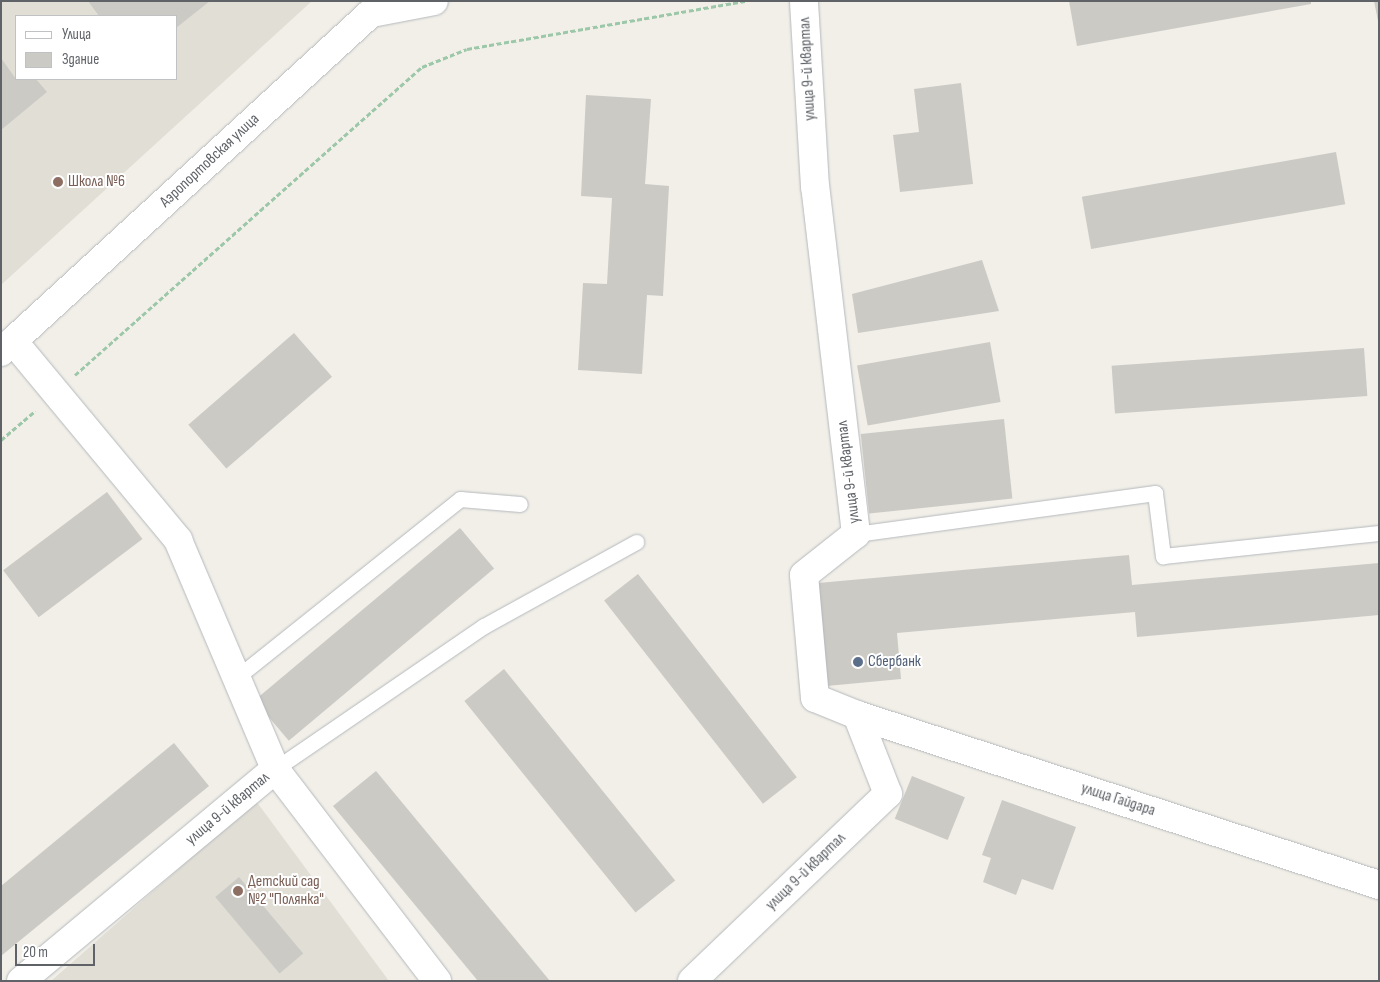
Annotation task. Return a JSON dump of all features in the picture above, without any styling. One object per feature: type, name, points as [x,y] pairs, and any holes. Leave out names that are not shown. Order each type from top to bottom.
[{"type":"street","name":"Аэропортовская улица","points":[[7,346],[371,13],[434,1]]},
{"type":"street","name":"улица 9-й квартал","points":[[692,981],[888,794],[857,716],[816,698],[804,575],[856,534],[815,187],[804,1]]},
{"type":"street","points":[[7,346],[56,393],[178,540],[276,769]]},
{"type":"street","name":"улица Гайдара","points":[[857,716],[1379,885]]},
{"type":"street","name":"улица 9-й квартал","points":[[21,981],[276,769],[438,981]]},
{"type":"lane","points":[[856,534],[1155,493],[1163,556],[1379,533]]},
{"type":"lane","points":[[236,678],[460,499],[520,504]]},
{"type":"lane","points":[[276,769],[484,626],[636,542]]},
{"type":"path","points":[[1,440],[422,67],[467,49],[745,1]]},
{"type":"shaded area","name":"Школа №6","points":[[1,1],[312,1],[1,285]]},
{"type":"shaded area","name":"Детский сад №2 \"Полянка\"","points":[[256,801],[389,981],[51,981]]},
{"type":"building","points":[[88,1],[210,1],[178,26],[178,15],[98,15]]},
{"type":"building","points":[[1069,1],[1311,1],[1311,4],[1077,46]]},
{"type":"building","points":[[1374,1],[1379,1],[1379,21],[1378,21]]},
{"type":"building","points":[[1,58],[15,80],[37,80],[47,92],[1,130]]},
{"type":"building","points":[[961,83],[973,184],[900,192],[893,135],[919,132],[914,89]]},
{"type":"building","points":[[586,95],[651,99],[645,184],[669,186],[663,296],[647,295],[642,374],[578,370],[583,283],[607,284],[612,198],[581,196]]},
{"type":"building","points":[[1336,152],[1345,204],[1091,249],[1082,197]]},
{"type":"building","points":[[982,260],[999,311],[858,333],[852,294]]},
{"type":"building","points":[[294,333],[332,377],[226,469],[188,425]]},
{"type":"building","points":[[990,342],[1001,402],[868,426],[857,365]]},
{"type":"building","points":[[1364,348],[1367,396],[1115,414],[1112,366]]},
{"type":"building","points":[[1004,419],[1012,499],[869,514],[861,434]]},
{"type":"building","points":[[107,492],[143,539],[39,617],[3,570]]},
{"type":"building","points":[[460,528],[494,569],[289,741],[255,700]]},
{"type":"building","points":[[1129,555],[1132,585],[1379,563],[1379,615],[1137,637],[1135,612],[897,633],[901,679],[827,686],[818,583]]},
{"type":"building","points":[[638,574],[797,777],[763,804],[604,600]]},
{"type":"building","points":[[504,669],[675,880],[636,912],[464,701]]},
{"type":"building","points":[[174,743],[209,786],[1,956],[1,886]]},
{"type":"building","points":[[376,771],[550,981],[478,981],[333,806]]},
{"type":"building","points":[[912,776],[965,797],[948,840],[895,819]]},
{"type":"building","points":[[1002,800],[1076,827],[1053,890],[1022,879],[1016,895],[983,882],[991,858],[982,855]]},
{"type":"building","points":[[239,877],[303,954],[280,974],[215,897]]},
{"type":"place","name":"Школа №6","points":[[58,182]]},
{"type":"place","name":"Сбербанк","points":[[858,662]]},
{"type":"place","name":"Детский сад №2 \"Полянка\"","points":[[238,891]]}]
